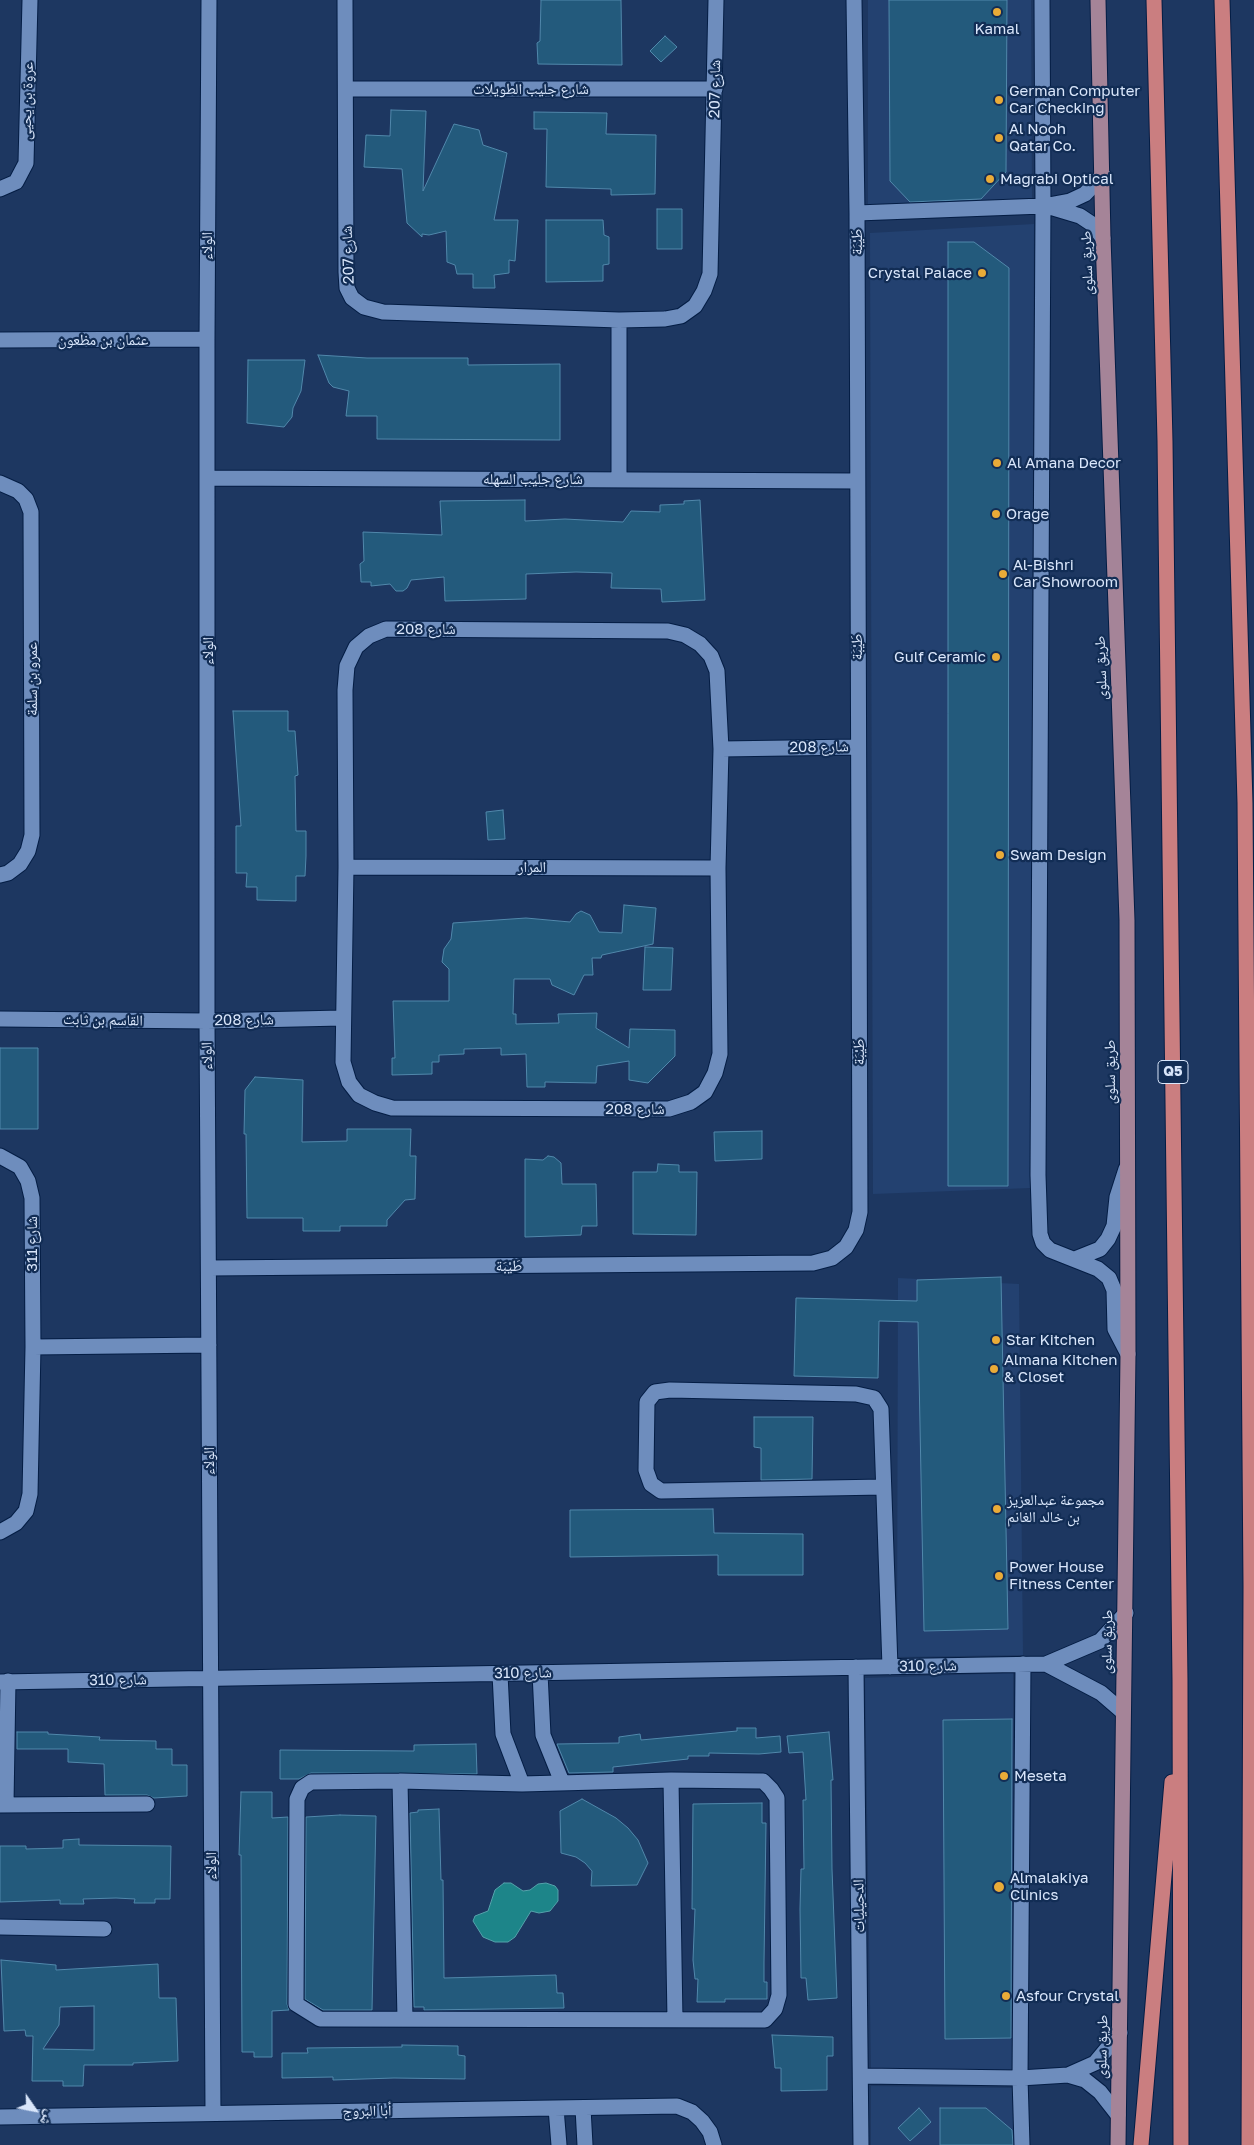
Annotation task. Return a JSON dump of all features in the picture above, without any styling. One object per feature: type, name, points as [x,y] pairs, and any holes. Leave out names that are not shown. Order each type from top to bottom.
[{"type":"highway","name":"Q5","points":[[1154,0],[1165,441],[1180,1680],[1181,2145]]},
{"type":"highway","points":[[1222,0],[1245,803],[1251,1586],[1248,2145]]},
{"type":"highway","points":[[1251,1586],[1254,1619]]},
{"type":"highway","points":[[1141,2145],[1180,1680]]},
{"type":"main road","name":"طريق سلوى","points":[[1098,0],[1103,238],[1126,910],[1128,1354],[1118,2145]]},
{"type":"street","name":"عروة بن يحيى","points":[[0,189],[16,182],[26,163],[30,0]]},
{"type":"street","name":"الولاء","points":[[209,0],[206,1021],[214,2113]]},
{"type":"street","name":"شارع 207","points":[[346,0],[346,272],[347,288],[352,298],[364,307],[383,312],[619,320],[665,320],[681,316],[695,306],[704,291],[710,274],[716,0]]},
{"type":"street","name":"طَيْبَة","points":[[209,1268],[813,1263],[832,1258],[839,1253],[846,1247],[856,1230],[860,1212],[854,0]]},
{"type":"street","points":[[1042,0],[1043,206],[1038,1175],[1040,1234],[1043,1244],[1050,1250],[1060,1256],[1098,1269],[1109,1278],[1114,1290],[1115,1329],[1128,1354]]},
{"type":"street","name":"شارع جليب الطويلات","points":[[346,89],[715,89]]},
{"type":"street","name":"طَيْبَة","points":[[856,213],[1043,206],[1070,201],[1085,194],[1103,175]]},
{"type":"street","name":"طَيْبَة","points":[[1043,206],[1080,216],[1092,224],[1103,238]]},
{"type":"street","points":[[619,320],[620,480]]},
{"type":"street","name":"عثمان بن مظعون","points":[[0,340],[207,340]]},
{"type":"street","name":"شارع جليب السهله","points":[[208,478],[857,481]]},
{"type":"street","name":"عمرو بن سلمة","points":[[0,483],[18,491],[26,499],[31,512],[32,835],[28,851],[20,864],[8,873],[0,875]]},
{"type":"street","name":"شارع 208","points":[[386,629],[668,631],[685,635],[700,644],[711,656],[717,671],[721,749],[718,868],[720,1054],[715,1073],[705,1092],[691,1102],[669,1110],[392,1108],[359,1096],[349,1082],[343,1062],[342,1018],[346,867],[344,690],[347,666],[356,647],[368,636],[386,629]]},
{"type":"street","name":"شارع 208","points":[[721,749],[857,747]]},
{"type":"street","name":"المرار","points":[[346,867],[718,868]]},
{"type":"street","name":"شارع 208","points":[[206,1021],[342,1018]]},
{"type":"street","name":"القاسم بن ثابت","points":[[0,1019],[206,1021]]},
{"type":"street","name":"شارع 311","points":[[0,1156],[20,1167],[28,1181],[32,1198],[33,1346],[30,1494],[26,1511],[16,1523],[0,1532]]},
{"type":"street","points":[[1075,1260],[1100,1249],[1108,1239],[1114,1226],[1117,1197],[1128,1162]]},
{"type":"street","points":[[33,1346],[208,1345]]},
{"type":"street","points":[[882,1488],[661,1491],[651,1484],[646,1470],[647,1402],[654,1392],[670,1390],[856,1394],[874,1398],[881,1409],[882,1488],[890,1667]]},
{"type":"street","name":"شارع 310","points":[[4,1682],[1046,1664],[1100,1641],[1126,1613]]},
{"type":"street","points":[[1022,2145],[1020,2078],[1023,1664]]},
{"type":"street","name":"شارع 310","points":[[1046,1664],[1101,1693],[1123,1712]]},
{"type":"street","name":"الدحيليات","points":[[856,1667],[861,2145]]},
{"type":"street","points":[[540,1673],[542,1735],[562,1782]]},
{"type":"street","points":[[500,1674],[503,1734],[522,1784]]},
{"type":"street","points":[[4,1682],[3,1805],[147,1804]]},
{"type":"street","points":[[671,1780],[675,2020]]},
{"type":"street","points":[[671,1780],[763,1781],[777,1798],[779,1995],[775,2009],[765,2020],[320,2019],[307,2013],[296,2004],[297,1799],[302,1788],[311,1782],[400,1781],[522,1784],[671,1780]]},
{"type":"street","points":[[400,1781],[405,2019]]},
{"type":"street","points":[[0,1927],[104,1929]]},
{"type":"street","points":[[1068,2075],[1095,2063],[1120,2033]]},
{"type":"street","points":[[861,2076],[1020,2078],[1068,2075],[1085,2080],[1100,2092],[1118,2115]]},
{"type":"street","name":"أبا البروج","points":[[0,2117],[677,2106],[692,2112],[702,2121],[710,2132],[714,2145]]},
{"type":"street","points":[[556,2108],[559,2145]]},
{"type":"street","points":[[583,2108],[585,2145]]},
{"type":"shaded area","points":[[868,0],[1031,0],[1032,202],[868,215]]},
{"type":"shaded area","points":[[1034,224],[1030,1188],[873,1194],[870,233]]},
{"type":"shaded area","points":[[898,1278],[1019,1284],[1023,1655],[897,1657]]},
{"type":"shaded area","points":[[1013,1673],[1013,2073],[871,2070],[865,1678]]},
{"type":"shaded area","points":[[504,1883],[511,1883],[523,1891],[530,1890],[538,1884],[546,1883],[555,1886],[558,1890],[558,1901],[550,1911],[539,1913],[531,1911],[515,1937],[508,1942],[495,1942],[483,1937],[473,1921],[475,1916],[488,1911],[495,1890]]},
{"type":"shaded area","points":[[871,2086],[1013,2088],[1014,2145],[871,2145]]},
{"type":"building","points":[[541,0],[621,0],[622,65],[538,64],[537,43],[540,41]]},
{"type":"building","points":[[889,0],[1007,0],[1006,172],[981,199],[910,202],[890,181]]},
{"type":"building","points":[[665,36],[677,47],[661,62],[650,51]]},
{"type":"building","points":[[391,110],[426,111],[423,191],[454,124],[479,130],[483,145],[507,153],[494,220],[518,220],[515,261],[509,260],[509,273],[494,275],[495,288],[473,288],[473,274],[457,274],[455,265],[447,262],[446,231],[429,235],[422,234],[422,237],[407,223],[402,169],[364,167],[366,135],[390,136]]},
{"type":"building","points":[[534,112],[607,113],[606,134],[656,135],[655,194],[611,195],[611,189],[546,187],[547,129],[534,129]]},
{"type":"building","points":[[657,209],[682,209],[682,249],[657,249]]},
{"type":"building","points":[[546,220],[603,220],[604,235],[609,237],[609,264],[603,265],[603,281],[546,282]]},
{"type":"building","points":[[948,242],[974,242],[1009,268],[1008,1186],[948,1186]]},
{"type":"building","points":[[318,355],[367,358],[468,358],[468,365],[560,364],[560,440],[377,439],[377,416],[346,416],[349,391],[333,387],[329,383]]},
{"type":"building","points":[[248,360],[305,360],[301,391],[293,408],[292,417],[284,427],[247,423]]},
{"type":"building","points":[[525,500],[525,521],[565,519],[623,522],[631,511],[660,512],[660,505],[684,504],[684,501],[700,500],[705,600],[662,602],[661,589],[611,588],[612,573],[526,574],[526,599],[445,601],[444,577],[411,580],[403,591],[396,591],[390,584],[371,586],[371,582],[361,582],[360,564],[364,561],[363,532],[442,535],[440,501]]},
{"type":"building","points":[[233,711],[288,711],[288,731],[295,731],[298,775],[295,776],[296,831],[306,831],[305,876],[296,876],[296,901],[257,900],[257,887],[246,887],[247,873],[236,873],[236,826],[241,826]]},
{"type":"building","points":[[503,810],[505,839],[488,840],[486,812]]},
{"type":"building","points":[[624,905],[656,908],[653,944],[602,955],[601,958],[592,958],[593,975],[584,975],[574,995],[552,985],[550,979],[514,979],[513,1014],[516,1014],[516,1024],[559,1023],[558,1014],[597,1013],[596,1028],[629,1048],[630,1029],[675,1030],[675,1056],[648,1083],[629,1080],[629,1061],[597,1066],[596,1083],[545,1082],[545,1087],[527,1087],[526,1054],[501,1055],[501,1048],[464,1049],[464,1054],[439,1055],[439,1062],[432,1062],[432,1074],[392,1075],[392,1058],[395,1058],[393,1001],[449,1001],[449,969],[442,962],[444,949],[451,939],[453,923],[526,918],[570,922],[581,911],[590,915],[599,932],[622,933]]},
{"type":"building","points":[[645,947],[673,948],[671,990],[643,990]]},
{"type":"building","points":[[0,1048],[38,1048],[38,1129],[0,1129]]},
{"type":"building","points":[[255,1077],[303,1080],[302,1142],[347,1141],[347,1129],[411,1129],[410,1156],[416,1156],[415,1199],[405,1200],[387,1220],[387,1226],[340,1226],[340,1231],[303,1231],[303,1218],[247,1218],[246,1134],[244,1134],[245,1090]]},
{"type":"building","points":[[762,1131],[762,1159],[715,1161],[714,1132]]},
{"type":"building","points":[[548,1156],[554,1157],[561,1163],[562,1184],[596,1184],[597,1226],[582,1226],[581,1235],[525,1237],[525,1159],[543,1160]]},
{"type":"building","points":[[658,1164],[679,1165],[679,1172],[697,1172],[696,1235],[633,1234],[633,1172],[657,1172]]},
{"type":"building","points":[[1001,1277],[1008,1629],[924,1631],[918,1322],[879,1321],[878,1378],[794,1376],[796,1298],[917,1301],[917,1280]]},
{"type":"building","points":[[754,1417],[813,1417],[812,1479],[761,1480],[761,1448],[754,1447]]},
{"type":"building","points":[[713,1509],[714,1533],[803,1534],[803,1575],[718,1575],[718,1555],[570,1557],[570,1510]]},
{"type":"building","points":[[1012,1719],[1011,2038],[945,2039],[943,1720]]},
{"type":"building","points":[[737,1728],[756,1728],[756,1738],[780,1736],[781,1752],[759,1754],[709,1753],[709,1756],[688,1756],[688,1759],[613,1767],[613,1772],[569,1773],[557,1744],[619,1743],[619,1737],[640,1734],[641,1740],[737,1731]]},
{"type":"building","points":[[17,1732],[48,1732],[48,1734],[100,1737],[99,1740],[156,1741],[156,1749],[172,1749],[172,1765],[187,1765],[187,1796],[154,1798],[147,1795],[105,1795],[104,1764],[68,1762],[68,1749],[17,1749]]},
{"type":"building","points":[[829,1732],[833,1780],[831,1780],[832,1869],[837,1998],[808,2000],[806,1978],[801,1978],[801,1869],[804,1869],[803,1800],[806,1800],[803,1752],[789,1753],[787,1736]]},
{"type":"building","points":[[476,1744],[477,1774],[311,1773],[299,1779],[280,1779],[280,1750],[414,1751],[414,1745]]},
{"type":"building","points":[[241,1792],[272,1792],[272,1818],[288,1817],[287,2004],[289,2010],[272,2011],[272,2057],[254,2057],[254,2052],[242,2052],[241,1855],[239,1855]]},
{"type":"building","points":[[582,1799],[616,1818],[638,1840],[648,1863],[637,1885],[591,1886],[592,1871],[585,1863],[576,1857],[561,1853],[560,1811]]},
{"type":"building","points":[[762,1803],[762,1823],[766,1823],[764,1982],[767,1982],[767,1999],[725,1999],[725,2002],[697,2002],[698,1979],[695,1979],[693,1960],[695,1909],[692,1909],[693,1804]]},
{"type":"building","points":[[439,1809],[441,1880],[443,1880],[444,1978],[556,1975],[557,1993],[563,1993],[564,2008],[424,2010],[424,2007],[414,2007],[410,1813],[418,1812],[418,1810]]},
{"type":"building","points":[[340,1815],[376,1816],[372,2010],[323,2010],[305,1999],[306,1817]]},
{"type":"building","points":[[79,1839],[79,1845],[171,1846],[170,1899],[155,1899],[155,1903],[134,1903],[135,1899],[116,1898],[83,1899],[84,1904],[60,1904],[60,1900],[0,1902],[0,1846],[26,1846],[26,1849],[63,1848],[63,1840]]},
{"type":"building","points":[[1,1960],[56,1965],[56,1970],[158,1964],[159,1998],[176,1998],[178,2061],[133,2063],[133,2065],[84,2065],[83,2086],[63,2086],[63,2081],[32,2081],[33,2036],[26,2036],[25,2030],[4,2031]],"holes":[[[94,2006],[94,2050],[43,2049],[59,2025],[60,2007]]]},
{"type":"building","points":[[772,2035],[833,2037],[833,2056],[827,2056],[827,2090],[781,2091],[781,2068],[775,2068]]},
{"type":"building","points":[[402,2045],[458,2046],[458,2055],[465,2056],[465,2079],[394,2078],[333,2080],[333,2077],[282,2078],[282,2053],[308,2053],[307,2048],[402,2047]]},
{"type":"building","points":[[919,2108],[931,2122],[910,2141],[898,2128]]},
{"type":"building","points":[[940,2108],[986,2108],[1012,2130],[1013,2145],[940,2145]]},
{"type":"place","name":"Kamal","points":[[997,12]]},
{"type":"place","name":"German Computer Car Checking","points":[[999,100]]},
{"type":"place","name":"Al Nooh Qatar Co.","points":[[999,138]]},
{"type":"place","name":"Magrabi Optical","points":[[990,179]]},
{"type":"place","name":"Crystal Palace","points":[[982,273]]},
{"type":"place","name":"Al Amana Decor","points":[[997,463]]},
{"type":"place","name":"Orage","points":[[996,514]]},
{"type":"place","name":"Al-Bishri Car Showroom","points":[[1003,574]]},
{"type":"place","name":"Gulf Ceramic","points":[[996,657]]},
{"type":"place","name":"Swam Design","points":[[1000,855]]},
{"type":"place","name":"Star Kitchen","points":[[996,1340]]},
{"type":"place","name":"Almana Kitchen & Closet","points":[[994,1369]]},
{"type":"place","name":"مجموعة عبدالعزيز بن خالد الغانم","points":[[997,1509]]},
{"type":"place","name":"Power House Fitness Center","points":[[999,1576]]},
{"type":"place","name":"Meseta","points":[[1004,1776]]},
{"type":"place","name":"Almalakiya Clinics","points":[[999,1887]]},
{"type":"place","name":"Asfour Crystal","points":[[1006,1996]]}]
